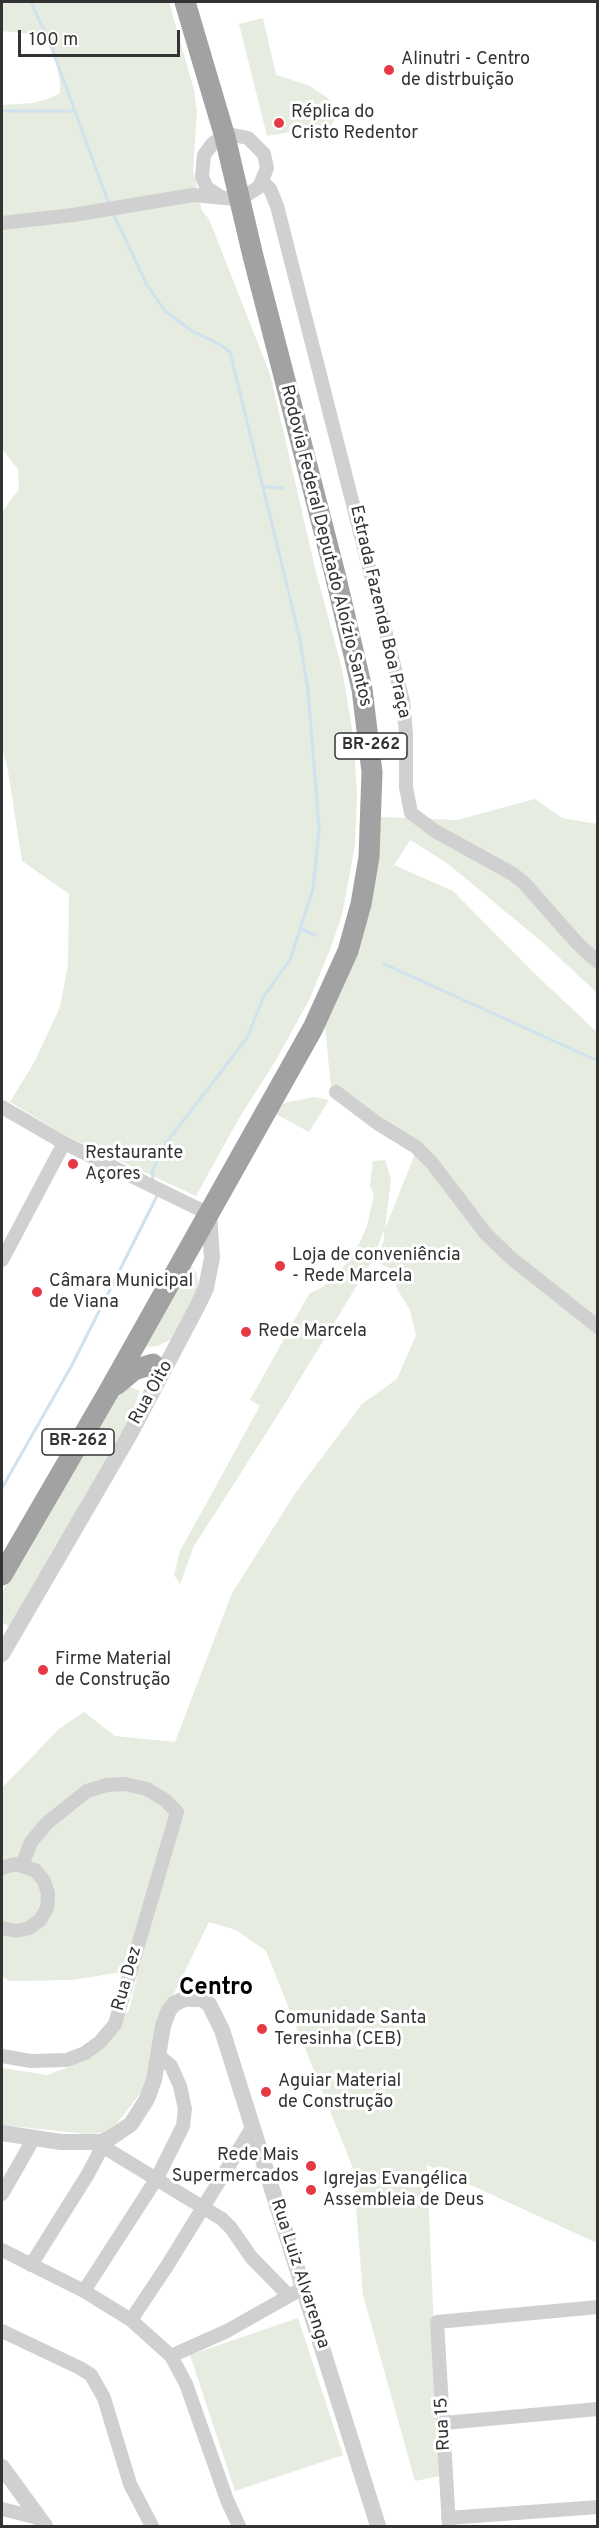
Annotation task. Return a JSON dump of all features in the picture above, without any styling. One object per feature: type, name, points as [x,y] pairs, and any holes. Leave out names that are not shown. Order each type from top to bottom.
[{"type":"highway","name":"BR-262","points":[[185,2],[225,136],[231,198]]},
{"type":"highway","name":"Rodovia Federal Deputado Aloízio Santos","points":[[2,1575],[298,1056],[339,974],[361,904],[371,827],[371,748],[362,689],[335,574],[253,256],[231,198]]},
{"type":"highway","points":[[109,1391],[134,1370],[161,1364]]},
{"type":"street","points":[[2,223],[73,215],[194,195],[231,198],[255,191],[263,182],[267,168],[259,147],[248,138],[233,135],[225,136],[213,143],[204,155],[201,169],[205,185],[231,198]]},
{"type":"street","name":"Estrada Fazenda Boa Praça","points":[[263,182],[270,189],[277,206],[403,701],[407,794],[411,813],[449,840],[513,874],[597,962]]},
{"type":"street","points":[[194,195],[205,185]]},
{"type":"street","points":[[336,1092],[377,1123],[416,1147],[432,1163],[486,1234],[597,1327]]},
{"type":"street","points":[[2,1107],[64,1143],[209,1214]]},
{"type":"street","points":[[2,1260],[64,1143]]},
{"type":"street","name":"Rua Oito","points":[[2,1654],[161,1364],[206,1288],[212,1258],[209,1214]]},
{"type":"street","points":[[134,1346],[141,1358],[161,1364]]},
{"type":"street","name":"Rua Dez","points":[[2,2056],[31,2061],[67,2060],[85,2053],[100,2042],[115,2024],[177,1812],[147,1789],[107,1785],[87,1791],[47,1823],[31,1842],[22,1865]]},
{"type":"street","points":[[2,1868],[7,1865],[22,1865],[35,1870],[44,1881],[48,1894],[47,1908],[40,1920],[29,1928],[16,1931],[2,1928]]},
{"type":"street","name":"Rua Luiz Alvarenga","points":[[102,2144],[130,2124],[138,2116],[147,2099],[159,2056],[163,2026],[174,2004],[191,1998],[201,1999],[209,2004],[222,2030],[252,2128],[296,2292],[378,2526]]},
{"type":"street","points":[[84,2292],[157,2178],[183,2126],[185,2109],[176,2075],[171,2066],[159,2056]]},
{"type":"street","points":[[131,2320],[252,2128]]},
{"type":"street","points":[[2,2133],[102,2144],[222,2219],[251,2257],[296,2292],[227,2331],[171,2356]]},
{"type":"street","points":[[2,2194],[34,2138]]},
{"type":"street","points":[[81,2142],[87,2152],[88,2174]]},
{"type":"street","points":[[31,2265],[88,2174],[102,2144]]},
{"type":"street","points":[[2,2250],[84,2292],[131,2320],[171,2356],[186,2384],[227,2500],[239,2526]]},
{"type":"street","name":"Rua 15","points":[[448,2522],[437,2322],[597,2307]]},
{"type":"street","points":[[2,2331],[91,2375],[104,2398],[130,2484],[152,2526]]},
{"type":"street","points":[[444,2423],[597,2409]]},
{"type":"street","points":[[2,2467],[41,2522]]},
{"type":"street","points":[[448,2522],[597,2507]]},
{"type":"street","points":[[2,2509],[41,2522]]},
{"type":"shaded area","points":[[2,2],[169,2],[194,90],[197,112],[193,170],[202,211],[209,219],[270,374],[316,572],[342,669],[353,735],[357,793],[355,845],[342,915],[309,1000],[196,1196],[64,1135],[10,1102],[35,1061],[60,1007],[68,964],[69,894],[22,861],[2,747],[2,512],[19,489],[18,469],[2,449],[2,105],[33,103],[50,98],[60,93],[60,83],[55,57],[48,39],[42,35],[2,31]]},
{"type":"shaded area","points":[[263,18],[276,75],[308,85],[328,98],[334,110],[335,120],[331,125],[267,136],[239,24]]},
{"type":"shaded area","points":[[535,799],[562,818],[597,824],[597,993],[548,947],[447,863],[410,840],[394,865],[453,891],[533,972],[598,1033],[597,2243],[427,2165],[440,2476],[415,2481],[363,2295],[353,2168],[266,1951],[236,1930],[209,1922],[159,2024],[146,2086],[110,2132],[88,2134],[2,2125],[2,2068],[47,2075],[71,2066],[100,2050],[129,2010],[137,1977],[116,1973],[72,1980],[10,1981],[2,1977],[2,1788],[59,1729],[84,1712],[115,1736],[175,1742],[232,1593],[296,1492],[362,1404],[397,1379],[416,1335],[410,1310],[397,1289],[392,1269],[376,1262],[384,1240],[384,1230],[372,1261],[194,1546],[180,1584],[174,1575],[180,1551],[260,1406],[250,1400],[309,1294],[324,1286],[346,1264],[359,1244],[367,1226],[374,1195],[370,1185],[373,1161],[385,1160],[391,1179],[385,1229],[415,1154],[332,1098],[325,1026],[376,871],[381,817],[457,820]]},
{"type":"shaded area","points":[[314,1097],[329,1100],[309,1132],[276,1114],[284,1103]]},
{"type":"shaded area","points":[[189,1263],[196,1272],[199,1286],[171,1339],[158,1346],[142,1347]]},
{"type":"shaded area","points":[[125,1385],[140,1391],[118,1450],[11,1628],[2,1622],[2,1592]]},
{"type":"shaded area","points":[[298,2318],[343,2455],[235,2491],[190,2355]]},
{"type":"waterway","points":[[31,2],[51,46],[109,204]]},
{"type":"waterway","points":[[2,111],[75,111]]},
{"type":"waterway","points":[[113,213],[147,285],[165,311],[192,331],[230,352],[299,635],[308,690],[319,829],[313,889],[290,960],[264,996],[247,1038],[166,1143],[152,1172],[153,1180]]},
{"type":"waterway","points":[[263,487],[282,488]]},
{"type":"waterway","points":[[301,929],[315,935]]},
{"type":"waterway","points":[[384,964],[598,1061]]},
{"type":"waterway","points":[[2,1488],[72,1365],[157,1196],[156,1193]]},
{"type":"place","name":"Alinutri - Centro de distrbuição","points":[[389,70]]},
{"type":"place","name":"Réplica do Cristo Redentor","points":[[279,123]]},
{"type":"place","name":"Restaurante Açores","points":[[73,1164]]},
{"type":"place","name":"Loja de conveniência - Rede Marcela","points":[[280,1266]]},
{"type":"place","name":"Câmara Municipal de Viana","points":[[37,1292]]},
{"type":"place","name":"Rede Marcela","points":[[246,1332]]},
{"type":"place","name":"Firme Material de Construção","points":[[43,1670]]},
{"type":"place","name":"Comunidade Santa Teresinha (CEB)","points":[[262,2029]]},
{"type":"place","name":"Aguiar Material de Construção","points":[[266,2092]]},
{"type":"place","name":"Rede Mais Supermercados","points":[[311,2166]]},
{"type":"place","name":"Igrejas Evangélica Assembleia de Deus","points":[[311,2190]]},
{"type":"district","name":"Centro","points":[[216,1989]]}]
